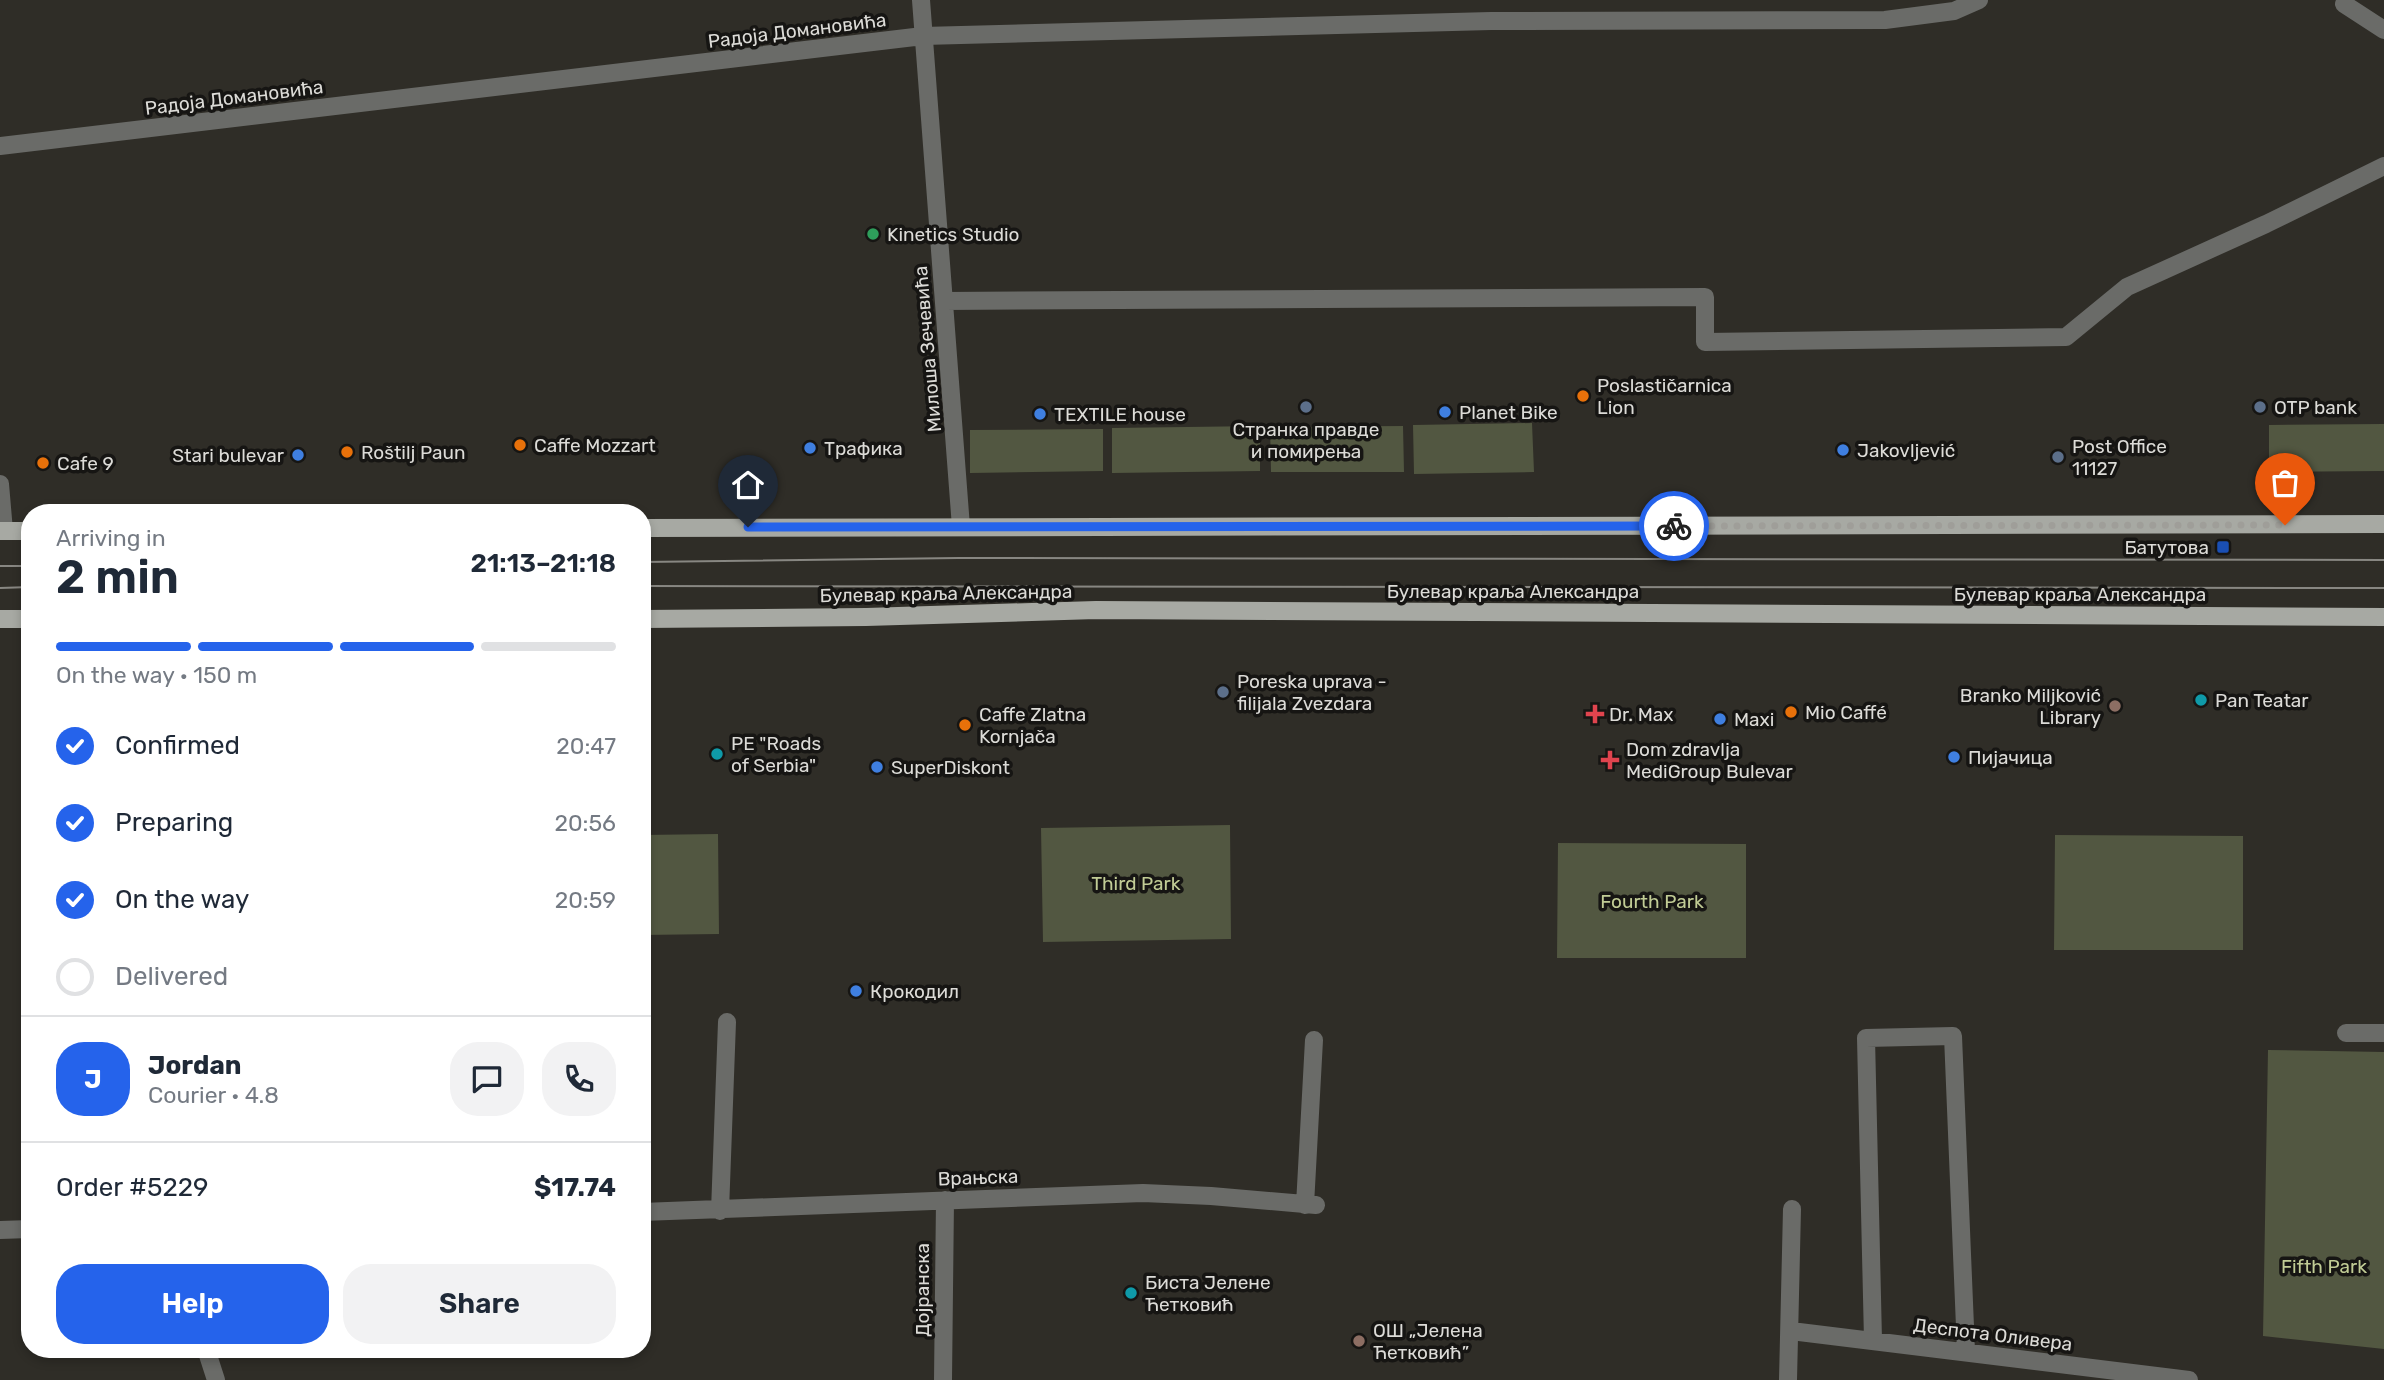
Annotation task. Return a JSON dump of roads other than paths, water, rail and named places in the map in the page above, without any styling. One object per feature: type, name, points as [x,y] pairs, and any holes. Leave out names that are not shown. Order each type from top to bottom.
[{"type":"main road","points":[[651,528],[2384,524]]},
{"type":"main road","points":[[2,531],[21,531]]},
{"type":"main road","name":"Булевар краља Александра","points":[[651,619],[866,617],[1096,610],[2384,617]]},
{"type":"main road","points":[[0,619],[21,619]]},
{"type":"street","name":"Милоша Зечевића","points":[[921,0],[961,527]]},
{"type":"street","name":"Радоја Домановића","points":[[0,146],[923,36],[1491,21],[1885,20],[1954,11],[1979,0]]},
{"type":"street","points":[[2344,4],[2384,30]]},
{"type":"street","points":[[944,301],[1705,297],[1705,342],[2066,337],[2127,287],[2266,224],[2384,166]]},
{"type":"street","points":[[0,484],[2,531]]},
{"type":"street","points":[[720,1210],[727,1022]]},
{"type":"street","points":[[2346,1033],[2384,1033]]},
{"type":"street","points":[[1873,1340],[1866,1038],[1953,1036],[1966,1351]]},
{"type":"street","name":"Врањска","points":[[651,1212],[1143,1193],[1310,1205],[1314,1040]]},
{"type":"street","name":"Дојранска","points":[[943,1380],[944,1200]]},
{"type":"street","points":[[1788,1380],[1792,1209]]},
{"type":"street","points":[[0,1230],[21,1229]]},
{"type":"street","name":"Деспота Оливера","points":[[1791,1331],[2189,1380]]},
{"type":"street","points":[[209,1358],[216,1380]]},
{"type":"tram line","points":[[651,562],[958,558],[2384,560]]},
{"type":"tram line","points":[[0,566],[21,566]]},
{"type":"tram line","points":[[651,586],[2384,588]]},
{"type":"tram line","points":[[0,588],[21,587]]},
{"type":"place","name":"Kinetics Studio","points":[[873,234]]},
{"type":"place","name":"Poslastičarnica Lion","points":[[1583,396]]},
{"type":"place","name":"Странка правде и помирења","points":[[1306,407]]},
{"type":"place","name":"OTP bank","points":[[2260,407]]},
{"type":"place","name":"Planet Bike","points":[[1445,412]]},
{"type":"place","name":"TEXTILE house","points":[[1040,414]]},
{"type":"place","name":"Caffe Mozzart","points":[[520,445]]},
{"type":"place","name":"Трафика","points":[[810,448]]},
{"type":"place","name":"Jakovljević","points":[[1843,450]]},
{"type":"place","name":"Roštilj Paun","points":[[347,452]]},
{"type":"place","name":"Stari bulevar","points":[[298,455]]},
{"type":"place","name":"Post Office 11127","points":[[2058,457]]},
{"type":"place","name":"Cafe 9","points":[[43,463]]},
{"type":"place","name":"Батутова","points":[[2223,547]]},
{"type":"place","name":"Poreska uprava - filijala Zvezdara","points":[[1223,692]]},
{"type":"place","name":"Pan Teatar","points":[[2201,700]]},
{"type":"place","name":"Branko Miljković Library","points":[[2115,706]]},
{"type":"place","name":"Mio Caffé","points":[[1791,712]]},
{"type":"place","name":"Dr. Max","points":[[1595,714]]},
{"type":"place","name":"Maxi","points":[[1720,719]]},
{"type":"place","name":"Caffe Zlatna Kornjača","points":[[965,725]]},
{"type":"place","name":"PE \"Roads of Serbia\"","points":[[717,754]]},
{"type":"place","name":"Пијачица","points":[[1954,757]]},
{"type":"place","name":"Dom zdravlja MediGroup Bulevar","points":[[1610,760]]},
{"type":"place","name":"SuperDiskont","points":[[877,767]]},
{"type":"place","name":"Крокодил","points":[[856,991]]},
{"type":"place","name":"Биста Јелене Ћетковић","points":[[1131,1293]]},
{"type":"place","name":"ОШ „Јелена Ћетковић”","points":[[1359,1341]]},
{"type":"park label","name":"Third Park","points":[[1136,883]]},
{"type":"park label","name":"Fourth Park","points":[[1652,901]]},
{"type":"park label","name":"Fifth Park","points":[[2324,1266]]}]
